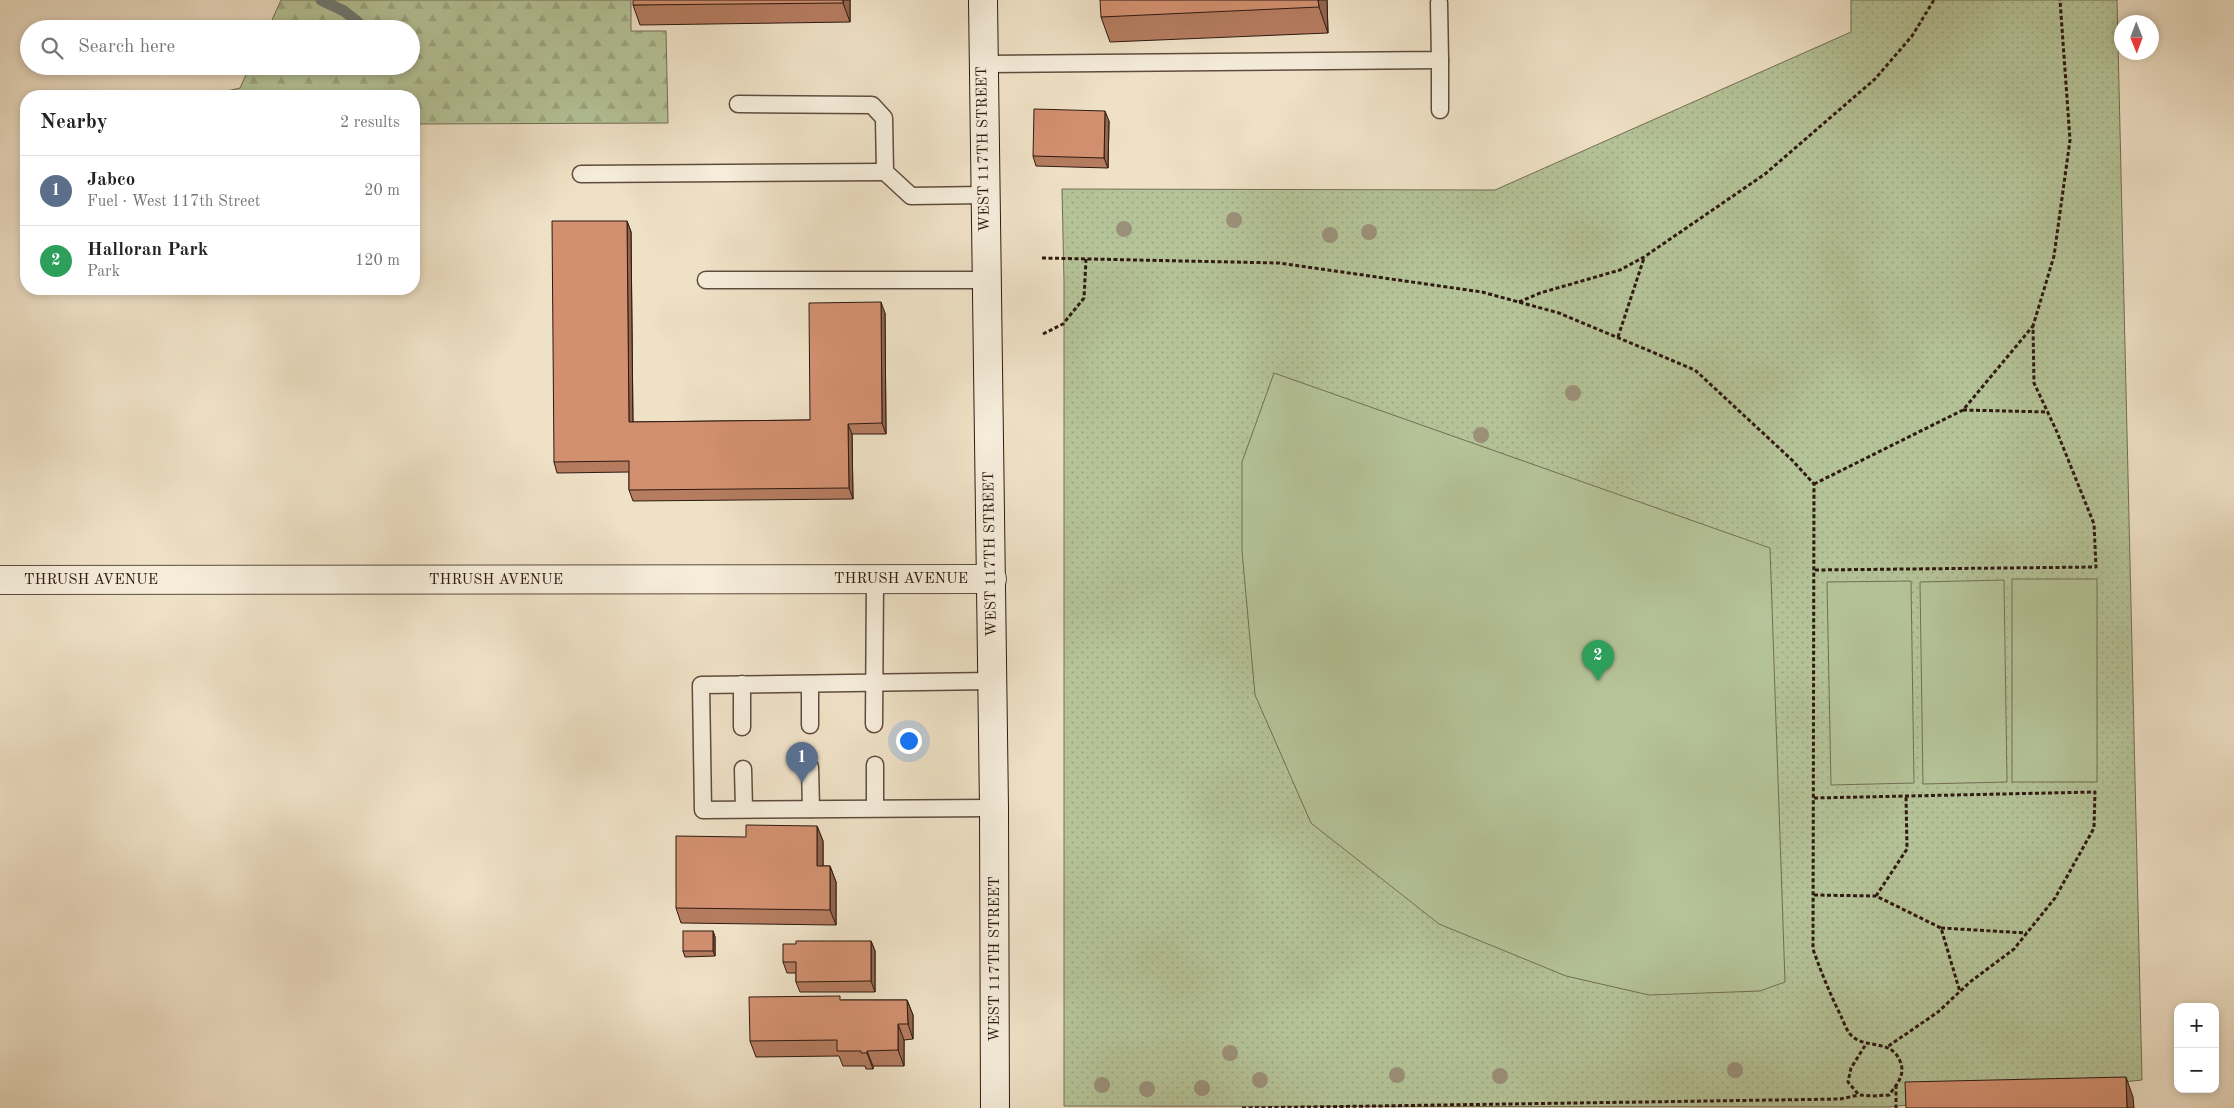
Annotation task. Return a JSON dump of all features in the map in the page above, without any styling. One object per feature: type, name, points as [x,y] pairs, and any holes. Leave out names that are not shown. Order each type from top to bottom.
[{"type":"main road","name":"WEST 117TH STREET","points":[[983,0],[992,580],[995,1108]]},
{"type":"main road","name":"THRUSH AVENUE","points":[[0,580],[992,580]]},
{"type":"lane","points":[[1440,3],[1440,110]]},
{"type":"lane","points":[[983,64],[1440,60]]},
{"type":"lane","points":[[738,104],[872,105],[884,118],[885,172]]},
{"type":"lane","points":[[581,174],[885,172],[911,196],[985,195]]},
{"type":"lane","points":[[706,280],[986,280]]},
{"type":"lane","points":[[874,724],[875,580]]},
{"type":"lane","points":[[992,681],[701,685],[703,810],[994,808]]},
{"type":"lane","points":[[742,684],[742,727]]},
{"type":"lane","points":[[810,684],[810,725]]},
{"type":"lane","points":[[875,765],[875,808]]},
{"type":"lane","points":[[810,767],[811,809]]},
{"type":"lane","points":[[743,769],[744,810]]},
{"type":"path","points":[[1519,302],[1540,293],[1620,270],[1644,257],[1765,174],[1875,79],[1912,36],[1934,0]]},
{"type":"path","points":[[1816,570],[2096,567],[2094,524],[2034,382],[2033,326],[2054,256],[2070,140],[2060,0]]},
{"type":"path","points":[[1618,337],[1644,257]]},
{"type":"path","points":[[1042,258],[1279,263],[1482,292],[1559,312],[1695,370],[1814,484],[1816,570],[1813,949],[1826,986],[1850,1034],[1866,1044],[1887,1046],[1896,1053],[1901,1063],[1902,1073],[1889,1095],[1858,1095],[1840,1099],[1242,1108]]},
{"type":"path","points":[[1043,334],[1063,324],[1084,298],[1086,260]]},
{"type":"path","points":[[1814,484],[1963,410],[2033,326]]},
{"type":"path","points":[[1963,410],[2048,412]]},
{"type":"path","points":[[1814,798],[2095,792],[2094,828],[2055,898],[2014,949],[1938,1012],[1887,1046]]},
{"type":"path","points":[[1876,896],[1907,848],[1906,796]]},
{"type":"path","points":[[1814,895],[1876,896],[1941,928],[2027,933]]},
{"type":"path","points":[[1941,928],[1960,992]]},
{"type":"path","points":[[1858,1095],[1848,1082],[1851,1068],[1866,1044]]},
{"type":"path","points":[[1896,1085],[1896,1108]]},
{"type":"path","points":[[1559,1102],[1559,1108]]},
{"type":"green space","points":[[281,0],[631,0],[631,31],[666,31],[668,123],[420,124],[420,90],[232,90],[240,88],[246,75],[420,75],[420,20],[272,20]]},
{"type":"green space","points":[[1851,0],[2117,0],[2117,15],[2114,15],[2114,60],[2118,60],[2142,1080],[1889,1107],[1064,1106],[1064,281],[1062,189],[1495,190],[1851,32]]},
{"type":"green space","points":[[1274,373],[1770,548],[1785,982],[1760,991],[1649,995],[1566,976],[1439,924],[1311,823],[1255,695],[1242,551],[1242,462]]},
{"type":"green space","points":[[2012,579],[2097,579],[2097,782],[2012,782]]},
{"type":"green space","points":[[2004,580],[2007,782],[1923,784],[1920,582]]},
{"type":"green space","points":[[1911,581],[1914,783],[1831,785],[1827,582]]},
{"type":"building","points":[[633,0],[843,0],[843,3],[633,5]]},
{"type":"building","points":[[1100,0],[1318,0],[1319,7],[1101,17]]},
{"type":"building","points":[[1034,109],[1105,111],[1104,158],[1033,156]]},
{"type":"building","points":[[552,221],[627,221],[629,422],[810,420],[809,303],[881,302],[882,423],[848,424],[849,488],[629,490],[629,461],[554,462]]},
{"type":"building","points":[[746,825],[817,826],[817,866],[830,866],[830,910],[676,908],[676,836],[746,837]]},
{"type":"building","points":[[683,931],[713,931],[713,951],[683,951]]},
{"type":"building","points":[[796,941],[871,941],[871,981],[796,982],[796,962],[783,962],[783,944],[796,944]]},
{"type":"building","points":[[840,996],[840,1000],[907,1000],[908,1024],[898,1024],[898,1050],[867,1051],[867,1053],[861,1053],[861,1051],[837,1051],[837,1040],[750,1041],[749,997]]},
{"type":"building","points":[[2126,1077],[2127,1108],[1906,1108],[1905,1082]]},
{"type":"waterway","points":[[321,0],[344,11],[355,20]]},
{"type":"place","name":"Halloran Park","points":[[1598,681]]},
{"type":"place","name":"Jabco","points":[[802,783]]}]
